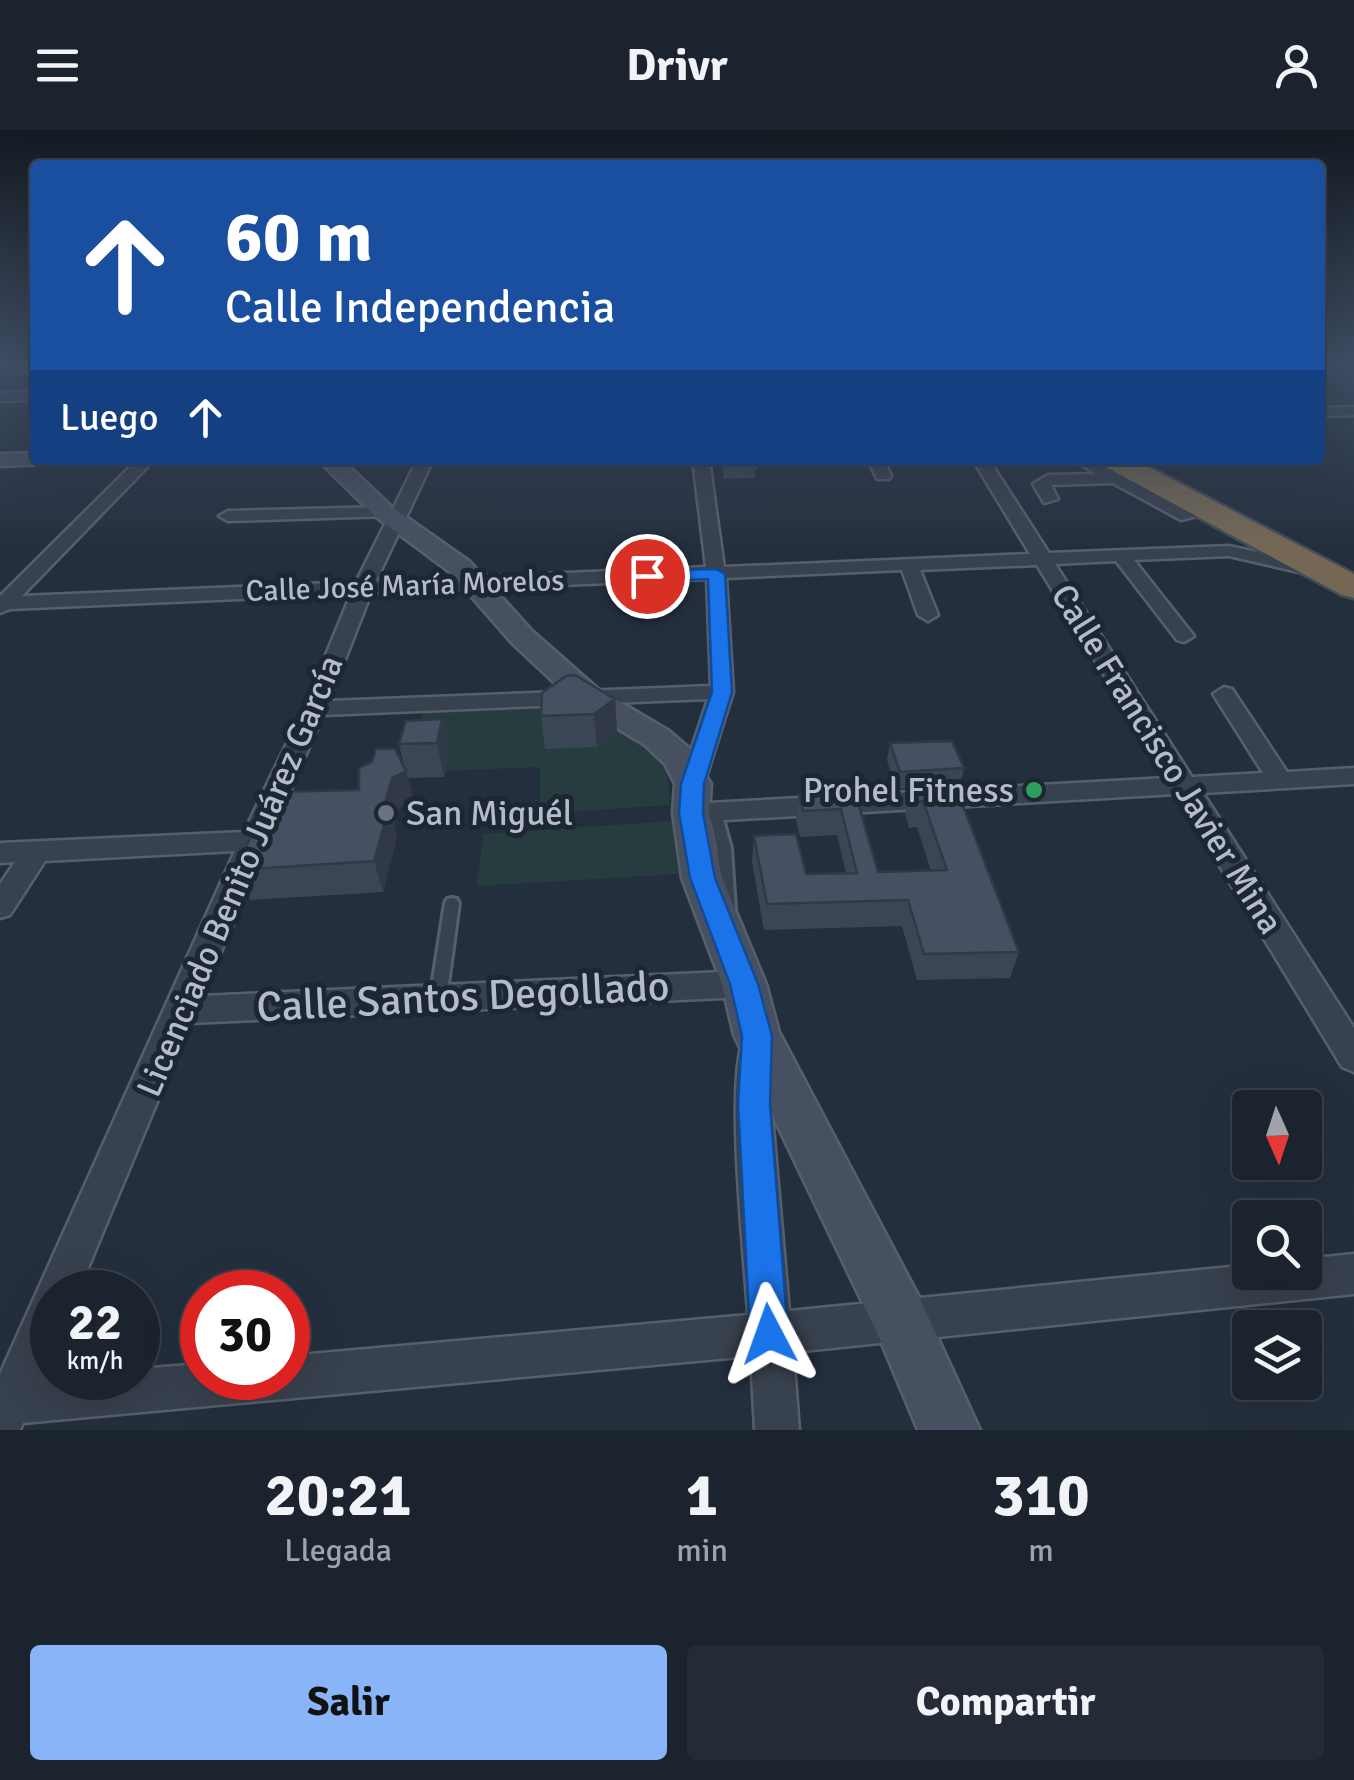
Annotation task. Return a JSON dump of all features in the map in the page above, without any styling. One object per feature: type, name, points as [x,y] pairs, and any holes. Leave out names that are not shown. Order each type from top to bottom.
[{"type":"highway","points":[[1132,469],[1202,515],[1339,568]]},
{"type":"highway","points":[[1132,469],[1339,568],[1354,588]]},
{"type":"street","points":[[0,460],[30,459]]},
{"type":"street","points":[[2,604],[141,465]]},
{"type":"street","points":[[337,465],[389,516],[460,567],[522,637],[588,696],[670,748],[699,803]]},
{"type":"street","name":"Licenciado Benito Juárez García","points":[[68,1270],[314,708],[389,516],[421,465]]},
{"type":"street","points":[[702,465],[716,574],[722,692],[699,803],[702,878],[744,984],[757,1036],[900,1319],[948,1430]]},
{"type":"street","name":"Calle Francisco Javier Mina","points":[[984,465],[1354,1057]]},
{"type":"street","points":[[1050,499],[1043,482],[1132,469]]},
{"type":"street","points":[[1202,515],[1229,551]]},
{"type":"street","points":[[228,516],[389,516]]},
{"type":"street","name":"Calle José María Morelos","points":[[2,604],[1229,551],[1339,568]]},
{"type":"street","points":[[1121,556],[1184,636]]},
{"type":"street","points":[[909,564],[928,614]]},
{"type":"street","points":[[314,708],[722,692]]},
{"type":"street","points":[[1224,694],[1280,780]]},
{"type":"street","points":[[699,803],[1187,787],[1354,776]]},
{"type":"street","points":[[0,853],[252,842]]},
{"type":"street","points":[[0,907],[37,851]]},
{"type":"street","name":"Calle Santos Degollado","points":[[182,1010],[744,984]]},
{"type":"street","points":[[757,1036],[754,1104],[777,1430]]},
{"type":"street","points":[[310,1375],[769,1334],[1354,1274]]},
{"type":"street","points":[[3,1410],[30,1353]]},
{"type":"street","points":[[3,1410],[180,1389]]},
{"type":"lane","points":[[438,1000],[452,902]]},
{"type":"green space","points":[[575,704],[597,747],[622,729],[666,751],[670,805],[540,814],[540,767],[445,771],[448,753],[413,754],[424,710]]},
{"type":"green space","points":[[672,821],[678,874],[477,886],[483,834]]},
{"type":"building","points":[[575,675],[615,699],[594,714],[541,716],[542,693],[566,676]]},
{"type":"building","points":[[442,719],[437,743],[399,744],[406,721]]},
{"type":"building","points":[[952,741],[964,768],[900,772],[890,743]]},
{"type":"building","points":[[376,749],[395,749],[406,771],[392,778],[384,807],[389,807],[374,861],[236,870],[270,792],[359,790],[359,768],[372,762]]},
{"type":"building","points":[[955,785],[1019,952],[924,954],[908,900],[767,904],[754,836],[796,834],[806,874],[857,873],[841,809],[803,811],[799,795],[855,792],[878,872],[947,870],[923,801],[915,802],[910,788]]},
{"type":"place","name":"Prohel Fitness","points":[[1034,790]]},
{"type":"place","name":"San Miguél","points":[[386,813]]},
{"type":"route","points":[[647,576],[716,574],[722,692],[692,784],[691,813],[702,878],[744,984],[757,1036],[754,1104],[769,1334]]}]
